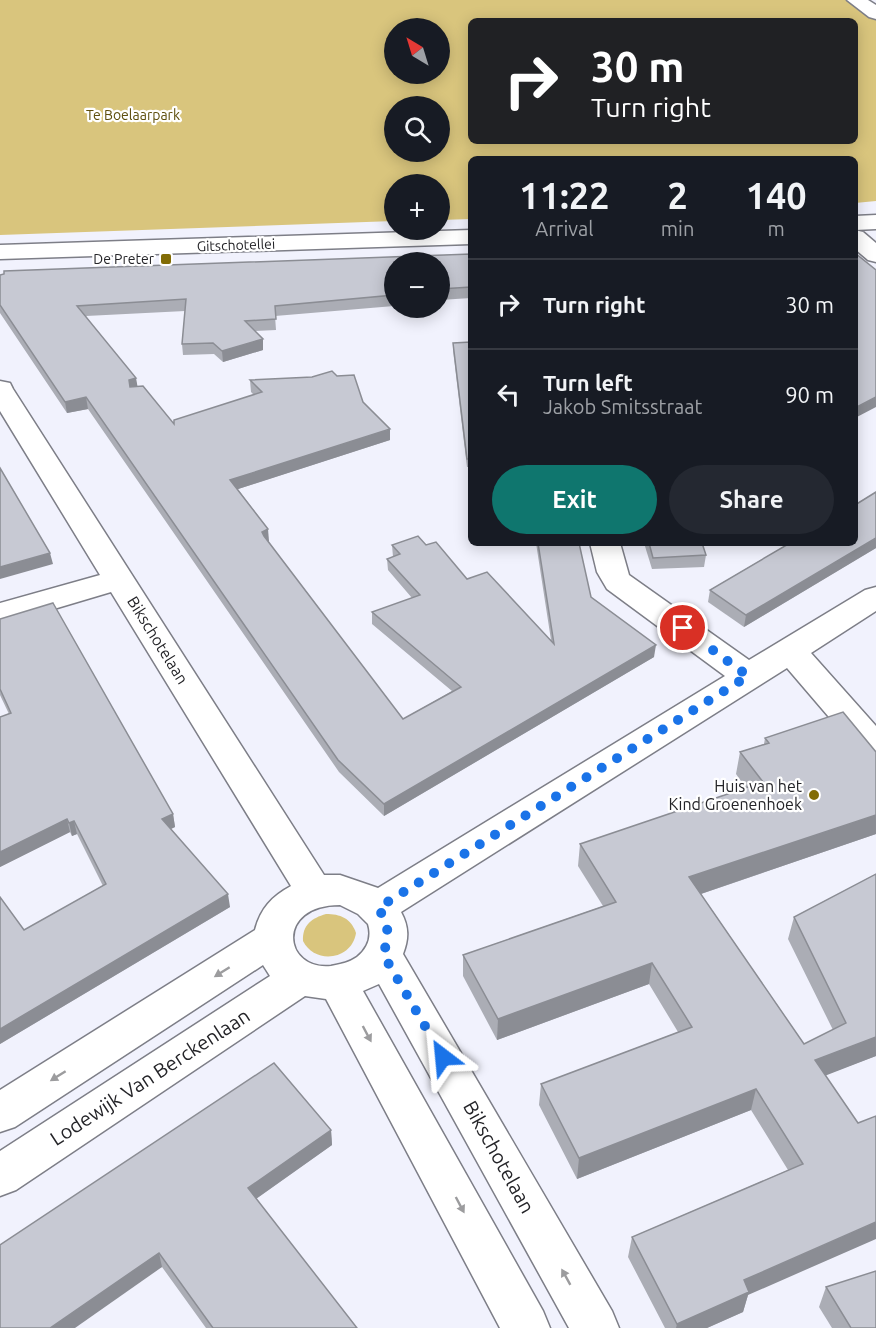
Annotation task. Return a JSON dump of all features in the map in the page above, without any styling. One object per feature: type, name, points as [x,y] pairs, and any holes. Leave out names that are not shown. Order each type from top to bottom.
[{"type":"street","points":[[856,0],[876,13]]},
{"type":"street","points":[[858,223],[876,222]]},
{"type":"street","name":"Gitschotellei","points":[[0,252],[468,237]]},
{"type":"street","points":[[858,240],[876,255]]},
{"type":"street","name":"Bikschotelaan","points":[[14,404],[314,892]]},
{"type":"street","points":[[606,546],[612,572],[618,582],[748,676]]},
{"type":"street","points":[[0,614],[120,579]]},
{"type":"street","points":[[378,908],[876,597]]},
{"type":"street","points":[[790,650],[876,749]]},
{"type":"street","points":[[340,890],[355,893],[368,899],[378,908],[389,930],[388,942],[383,954],[372,968],[356,977],[319,981],[285,968],[275,955],[272,940],[273,927],[280,914],[291,904],[314,892],[340,890]]},
{"type":"street","points":[[0,1113],[272,940]]},
{"type":"street","name":"Bikschotelaan","points":[[383,954],[595,1328]]},
{"type":"street","points":[[319,981],[526,1328]]},
{"type":"street","name":"Lodewijk Van Berckenlaan","points":[[0,1176],[319,981]]},
{"type":"green space","name":"Te Boelaarpark","points":[[0,0],[849,0],[876,19],[876,201],[858,203],[858,156],[468,156],[468,219],[450,220],[450,174],[384,174],[384,221],[0,235]]},
{"type":"green space","points":[[326,914],[344,918],[356,933],[348,949],[341,954],[324,956],[316,954],[303,941],[306,926]]},
{"type":"building","points":[[468,254],[468,287],[450,288],[450,255]]},
{"type":"building","points":[[858,255],[876,270],[876,397],[858,406]]},
{"type":"building","points":[[384,257],[384,296],[275,306],[276,319],[245,321],[263,339],[222,351],[213,343],[182,344],[186,299],[77,306],[136,378],[129,380],[130,387],[143,386],[174,424],[174,420],[262,392],[250,380],[312,377],[332,371],[337,376],[354,375],[363,402],[390,429],[230,480],[268,529],[262,532],[264,536],[403,719],[461,687],[372,612],[420,595],[387,559],[400,554],[392,545],[418,536],[426,545],[436,542],[467,579],[487,572],[554,644],[538,546],[580,546],[591,597],[656,645],[384,804],[338,760],[86,397],[65,402],[0,305],[0,275],[4,274],[4,271]]},
{"type":"building","points":[[468,342],[468,459],[467,459],[453,343]]},
{"type":"building","points":[[0,468],[50,553],[0,567]]},
{"type":"building","points":[[876,492],[876,538],[746,615],[710,590],[785,546],[858,546],[858,503]]},
{"type":"building","points":[[650,546],[703,546],[706,555],[653,558]]},
{"type":"building","points":[[53,603],[173,814],[162,819],[228,894],[0,1029],[0,897],[24,930],[106,884],[74,821],[69,823],[67,819],[0,852],[0,717],[11,713],[0,689],[0,619]]},
{"type":"building","points":[[843,712],[876,752],[876,815],[689,877],[804,1044],[846,1023],[794,917],[876,874],[876,1037],[815,1060],[858,1123],[876,1116],[876,1222],[744,1280],[749,1292],[677,1324],[632,1237],[803,1164],[756,1089],[579,1158],[541,1084],[692,1027],[652,963],[498,1019],[463,955],[616,902],[580,844],[763,782],[740,752],[769,743],[765,738]]},
{"type":"building","points":[[274,1063],[331,1130],[248,1188],[357,1328],[213,1328],[159,1253],[50,1328],[0,1328],[0,1245]]},
{"type":"building","points":[[876,1271],[876,1328],[851,1328],[826,1287]]},
{"type":"place","name":"De Preter","points":[[166,259]]},
{"type":"place","name":"Huis van het Kind Groenenhoek","points":[[814,795]]},
{"type":"route","points":[[443,1057],[383,954],[388,942],[389,930],[378,908],[748,676],[683,628]]}]
